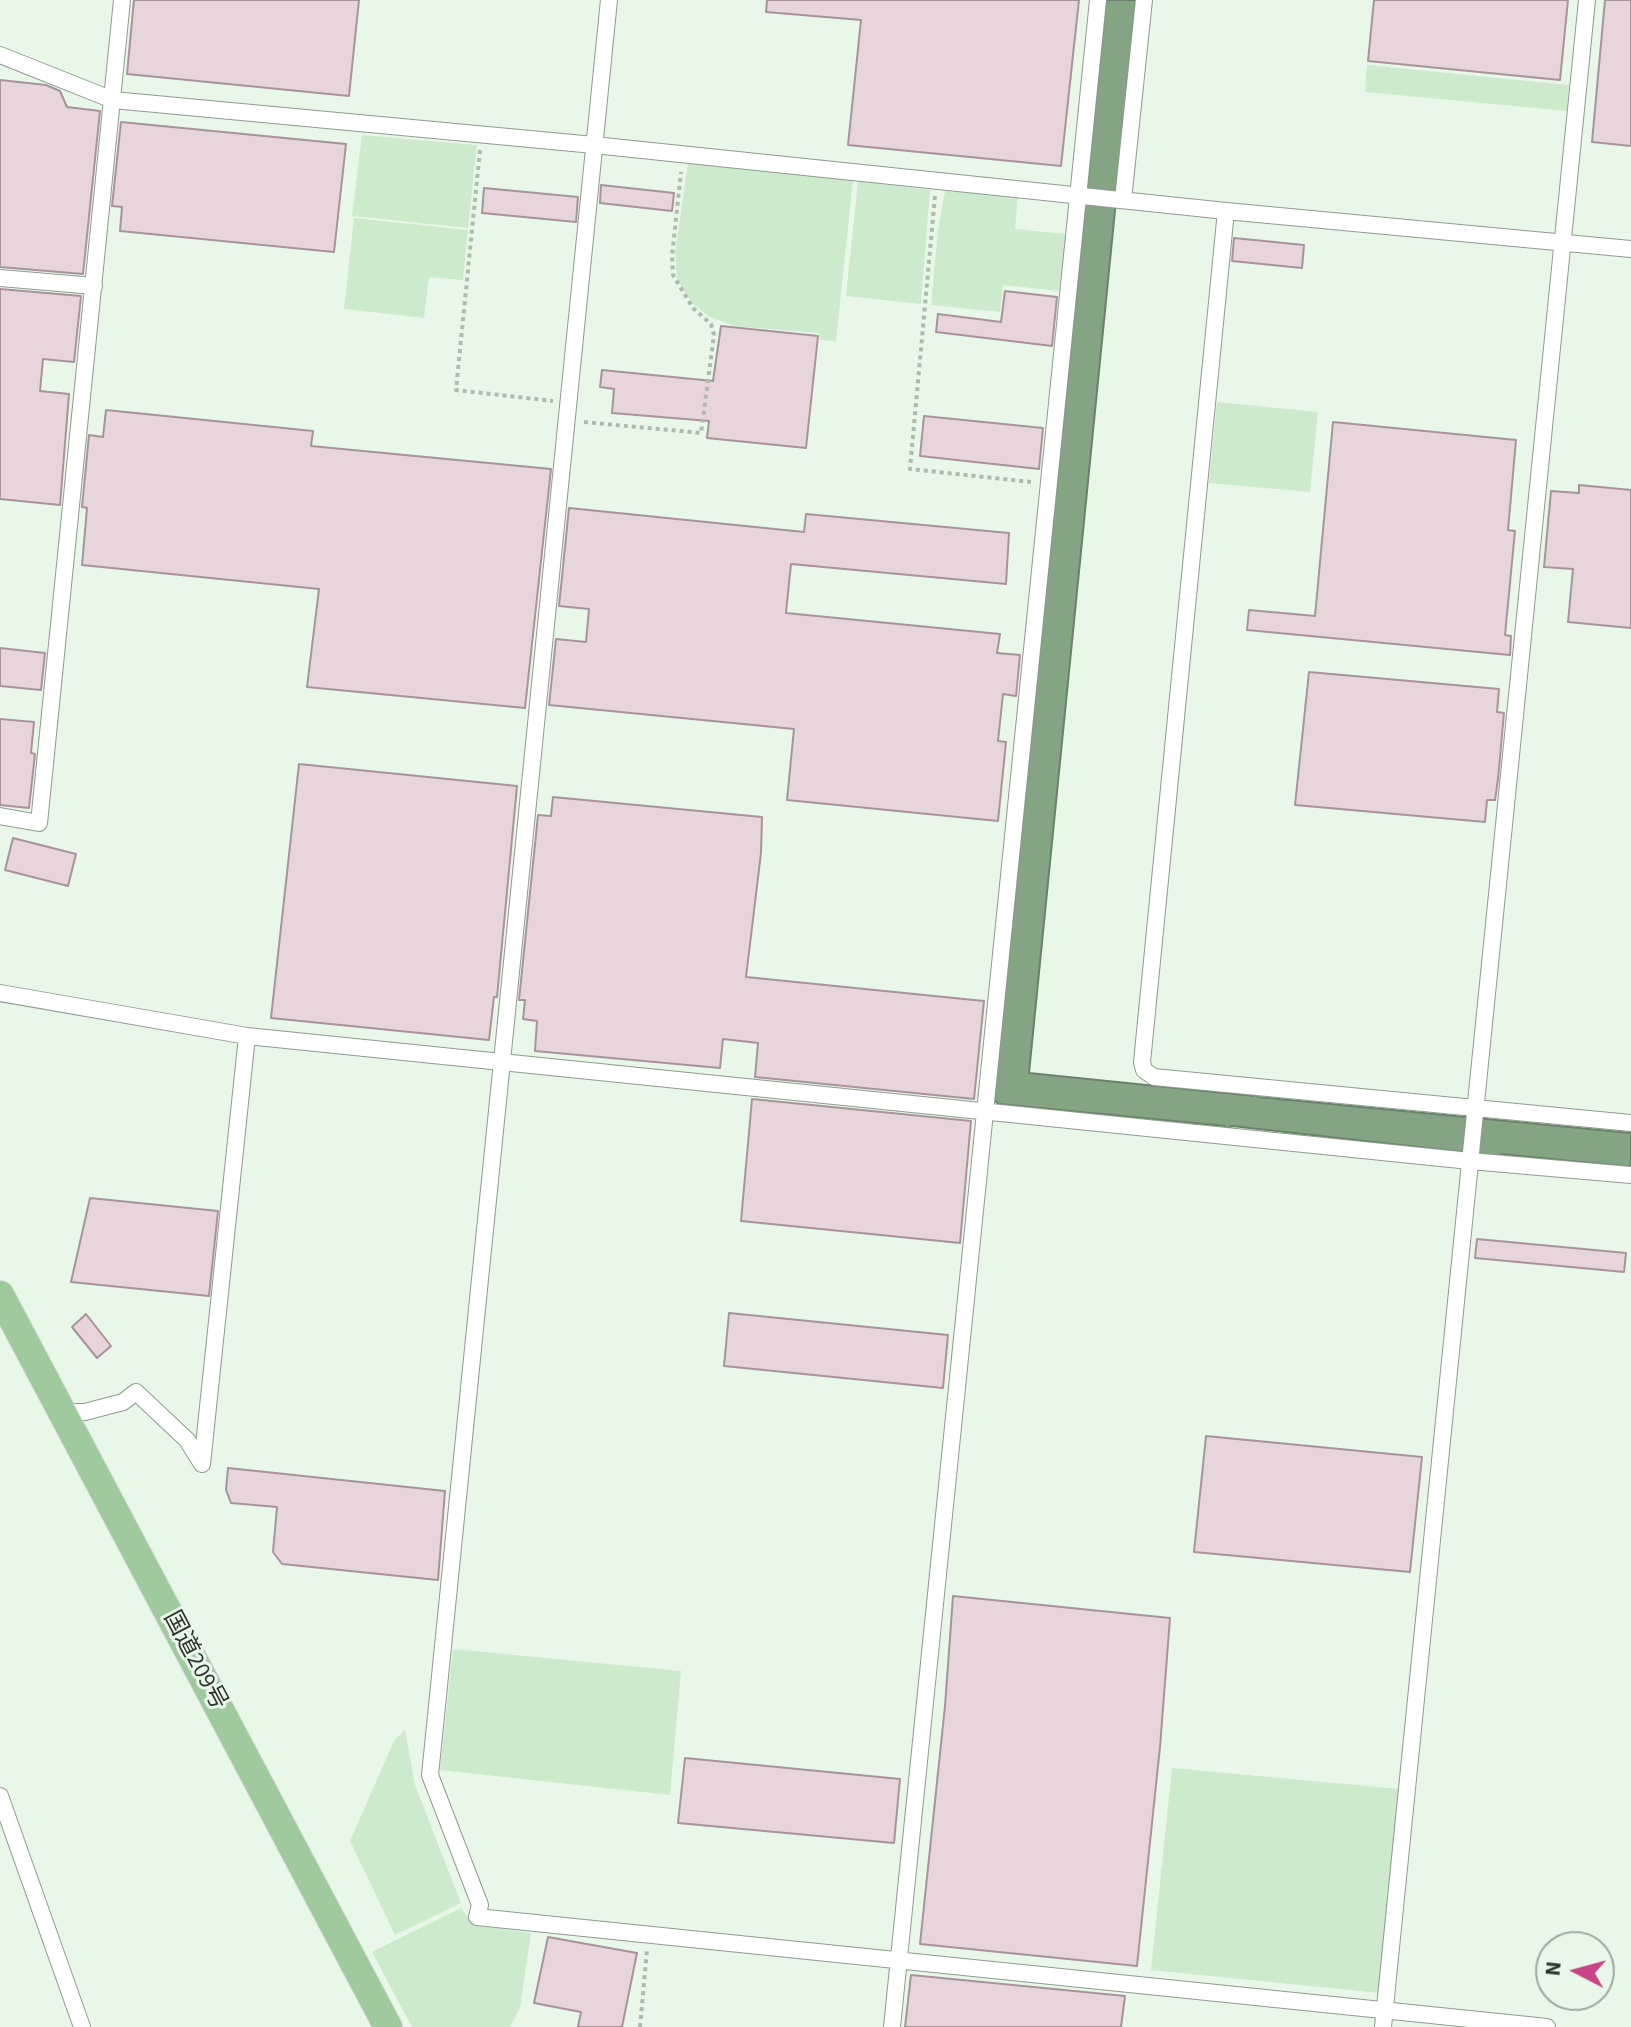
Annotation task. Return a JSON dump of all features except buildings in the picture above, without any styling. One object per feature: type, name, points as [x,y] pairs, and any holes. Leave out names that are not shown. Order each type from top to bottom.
[{"type":"highway","name":"国道209号","points":[[0,1295],[388,2027]]},
{"type":"street","points":[[0,816],[39,823],[122,0]]},
{"type":"street","points":[[609,0],[430,1775],[480,1905],[477,1917],[899,1962],[1384,2019],[1547,2027]]},
{"type":"street","points":[[892,2027],[1098,0]]},
{"type":"street","points":[[1123,200],[1144,0]]},
{"type":"street","points":[[1384,2019],[1587,0]]},
{"type":"street","points":[[0,55],[113,100],[1631,249]]},
{"type":"street","points":[[1226,211],[1142,1062],[1144,1070],[1154,1077],[1631,1123]]},
{"type":"street","points":[[0,278],[94,286]]},
{"type":"street","points":[[0,993],[247,1036],[1631,1175]]},
{"type":"street","points":[[62,1412],[85,1412],[123,1402],[136,1392],[187,1440],[202,1464],[247,1036]]},
{"type":"street","points":[[0,1796],[82,2027]]},
{"type":"path","points":[[482,135],[456,390],[567,403]]},
{"type":"path","points":[[566,420],[701,433],[714,335],[711,324],[693,308],[673,275],[672,256],[683,155]]},
{"type":"path","points":[[936,181],[910,469],[1049,483]]},
{"type":"path","points":[[640,2027],[648,1935]]},
{"type":"shaded area","points":[[1106,0],[1136,0],[1029,1073],[1254,1096],[1255,1093],[1258,1097],[1631,1133],[1631,1167],[1498,1156],[1232,1126],[1226,1129],[1225,1126],[999,1104],[994,1100]]},
{"type":"shaded area","points":[[1367,65],[1569,85],[1567,111],[1365,92]]},
{"type":"shaded area","points":[[362,135],[477,145],[468,228],[352,216]]},
{"type":"shaded area","points":[[688,163],[853,180],[836,341],[820,340],[819,333],[734,326],[708,316],[692,303],[677,279],[675,254]]},
{"type":"shaded area","points":[[858,181],[930,190],[921,304],[846,296]]},
{"type":"shaded area","points":[[945,191],[1018,196],[1015,229],[1066,234],[1059,291],[1003,285],[1000,312],[931,305]]},
{"type":"shaded area","points":[[354,218],[468,230],[463,280],[429,277],[424,318],[344,309]]},
{"type":"shaded area","points":[[1217,402],[1318,412],[1310,492],[1209,483]]},
{"type":"shaded area","points":[[453,1649],[681,1671],[670,1795],[440,1770]]},
{"type":"shaded area","points":[[405,1730],[415,1785],[461,1903],[395,1935],[350,1841],[394,1741]]},
{"type":"shaded area","points":[[1172,1768],[1400,1789],[1379,1993],[1151,1970]]},
{"type":"shaded area","points":[[461,1908],[474,1925],[531,1933],[520,2008],[510,2027],[412,2027],[372,1952]]}]
